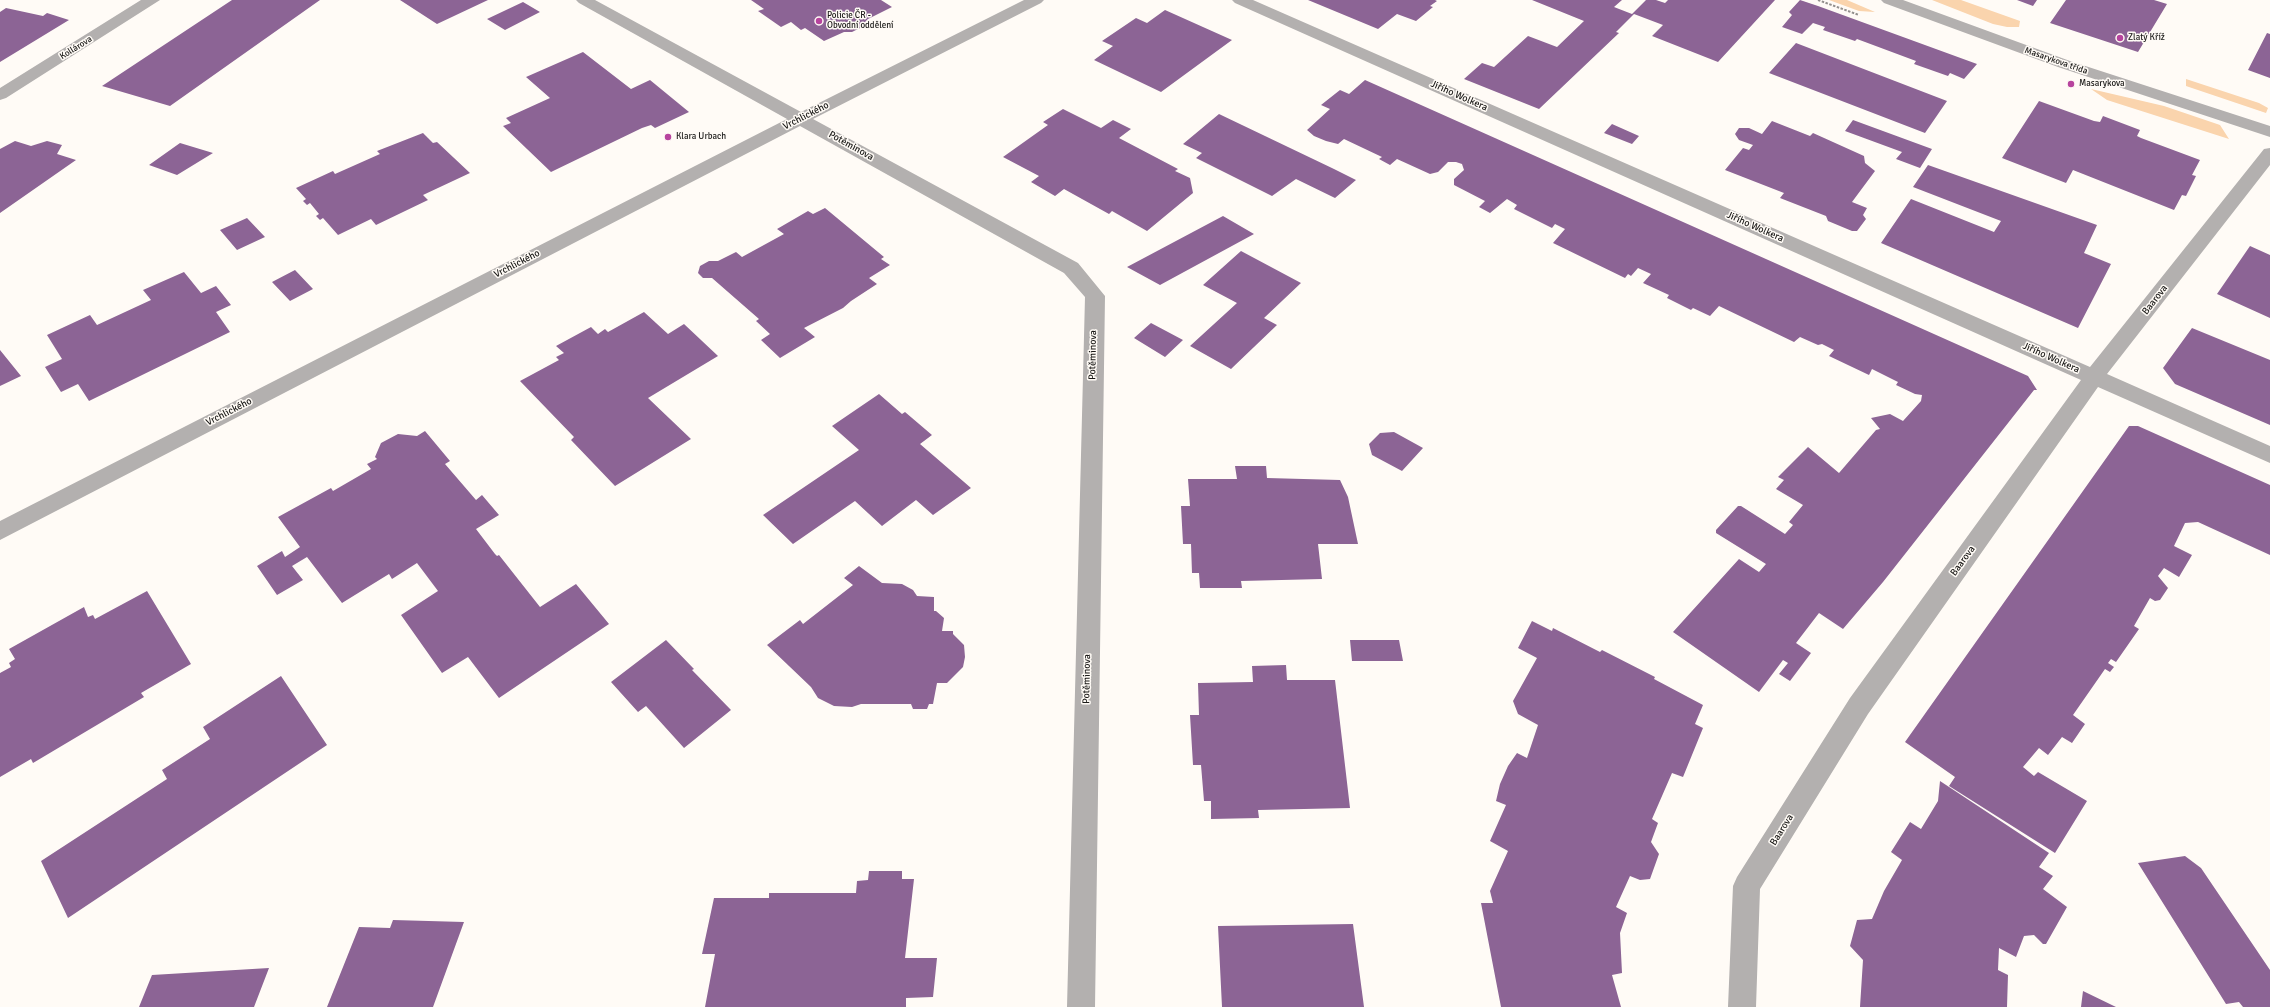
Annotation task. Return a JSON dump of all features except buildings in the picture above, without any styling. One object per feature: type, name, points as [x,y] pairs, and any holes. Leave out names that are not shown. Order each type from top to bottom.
[{"type":"street","name":"Kollárova","points":[[0,95],[152,0]]},
{"type":"street","name":"Potěminova","points":[[584,0],[1071,268],[1094,296],[1081,1007]]},
{"type":"street","name":"Vrchlického","points":[[0,531],[800,119],[1036,0]]},
{"type":"street","name":"Jiřího Wolkera","points":[[1240,0],[2270,455]]},
{"type":"street","name":"Masarykova třída","points":[[1889,0],[2064,64],[2270,132]]},
{"type":"street","name":"Baarova","points":[[1742,1007],[1748,886],[1859,706],[2094,377],[2270,153]]},
{"type":"path","points":[[1818,0],[1863,17]]},
{"type":"shaded area","points":[[1829,0],[1847,0],[1875,12],[1859,11]]},
{"type":"shaded area","points":[[1932,0],[1961,0],[2020,21],[2019,27],[2007,27],[1993,24]]},
{"type":"shaded area","points":[[2186,79],[2259,103],[2268,108],[2266,113],[2186,86]]},
{"type":"shaded area","points":[[2091,89],[2164,106],[2220,125],[2229,139],[2107,100]]},
{"type":"place","name":"Policie ČR - Obvodní oddělení","points":[[819,21]]},
{"type":"place","name":"Zlatý Kříž","points":[[2120,38]]},
{"type":"place","name":"Masarykova","points":[[2071,84]]},
{"type":"place","name":"Klara Urbach","points":[[668,137]]}]
